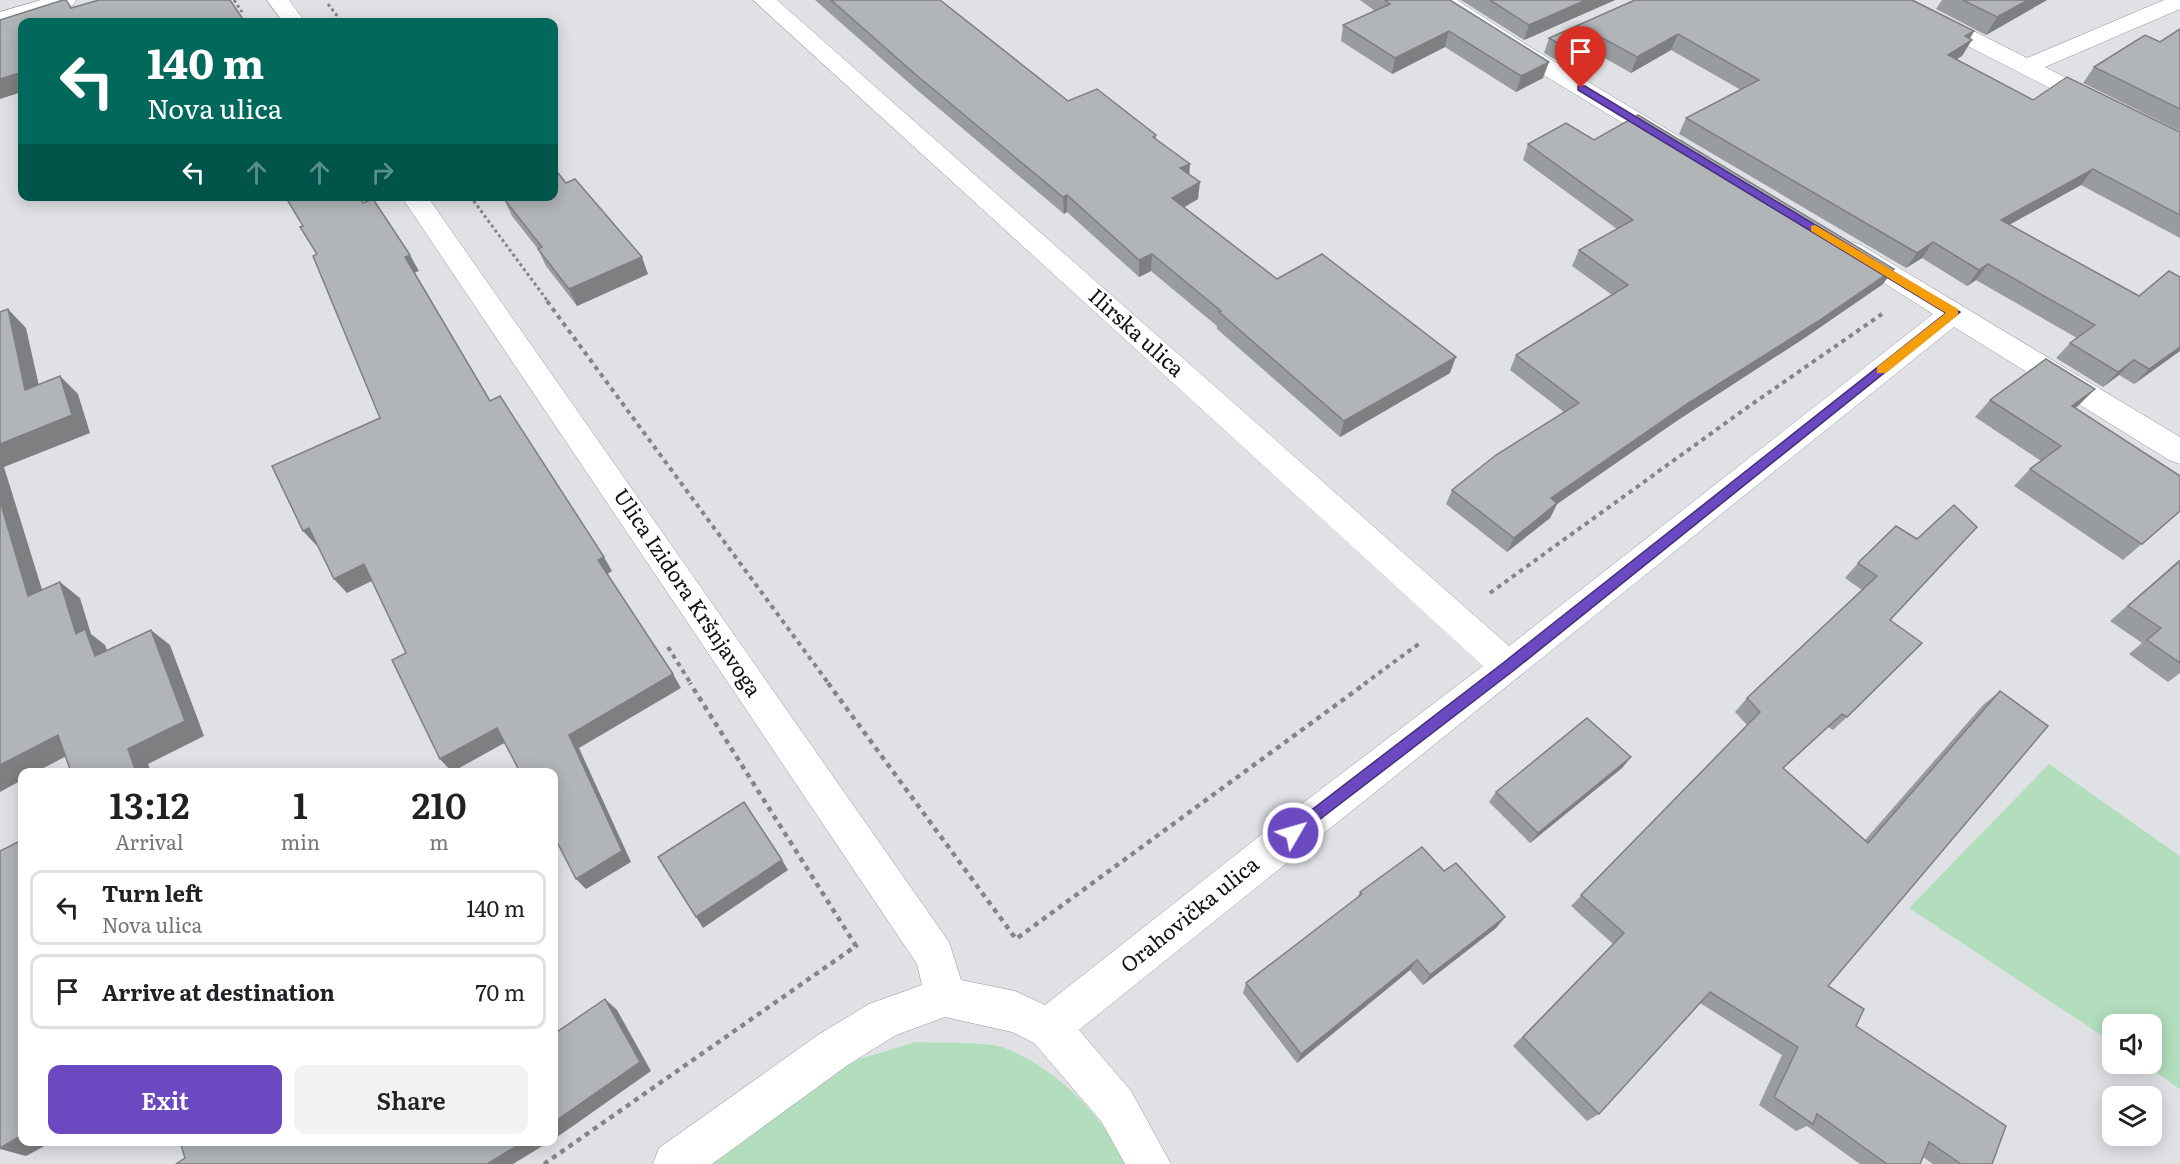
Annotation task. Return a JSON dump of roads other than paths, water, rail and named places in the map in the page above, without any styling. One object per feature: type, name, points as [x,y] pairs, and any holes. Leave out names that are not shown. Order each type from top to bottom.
[{"type":"street","points":[[0,20],[65,0]]},
{"type":"street","points":[[278,0],[291,18]]},
{"type":"street","name":"Ilirska ulica","points":[[764,0],[1508,667]]},
{"type":"street","points":[[1442,0],[1522,52],[1694,156]]},
{"type":"street","points":[[1895,0],[2119,113]]},
{"type":"street","points":[[2026,68],[2180,1]]},
{"type":"street","points":[[1522,52],[1549,40]]},
{"type":"street","name":"Ulica Izidora Kršnjavoga","points":[[417,201],[936,956],[945,997]]},
{"type":"street","points":[[1836,241],[2180,452]]},
{"type":"street","name":"Orahovička ulica","points":[[1049,1028],[1954,312]]},
{"type":"street","points":[[675,1164],[832,1050],[884,1019],[945,997],[1015,1012],[1049,1028],[1116,1106],[1149,1164]]}]
